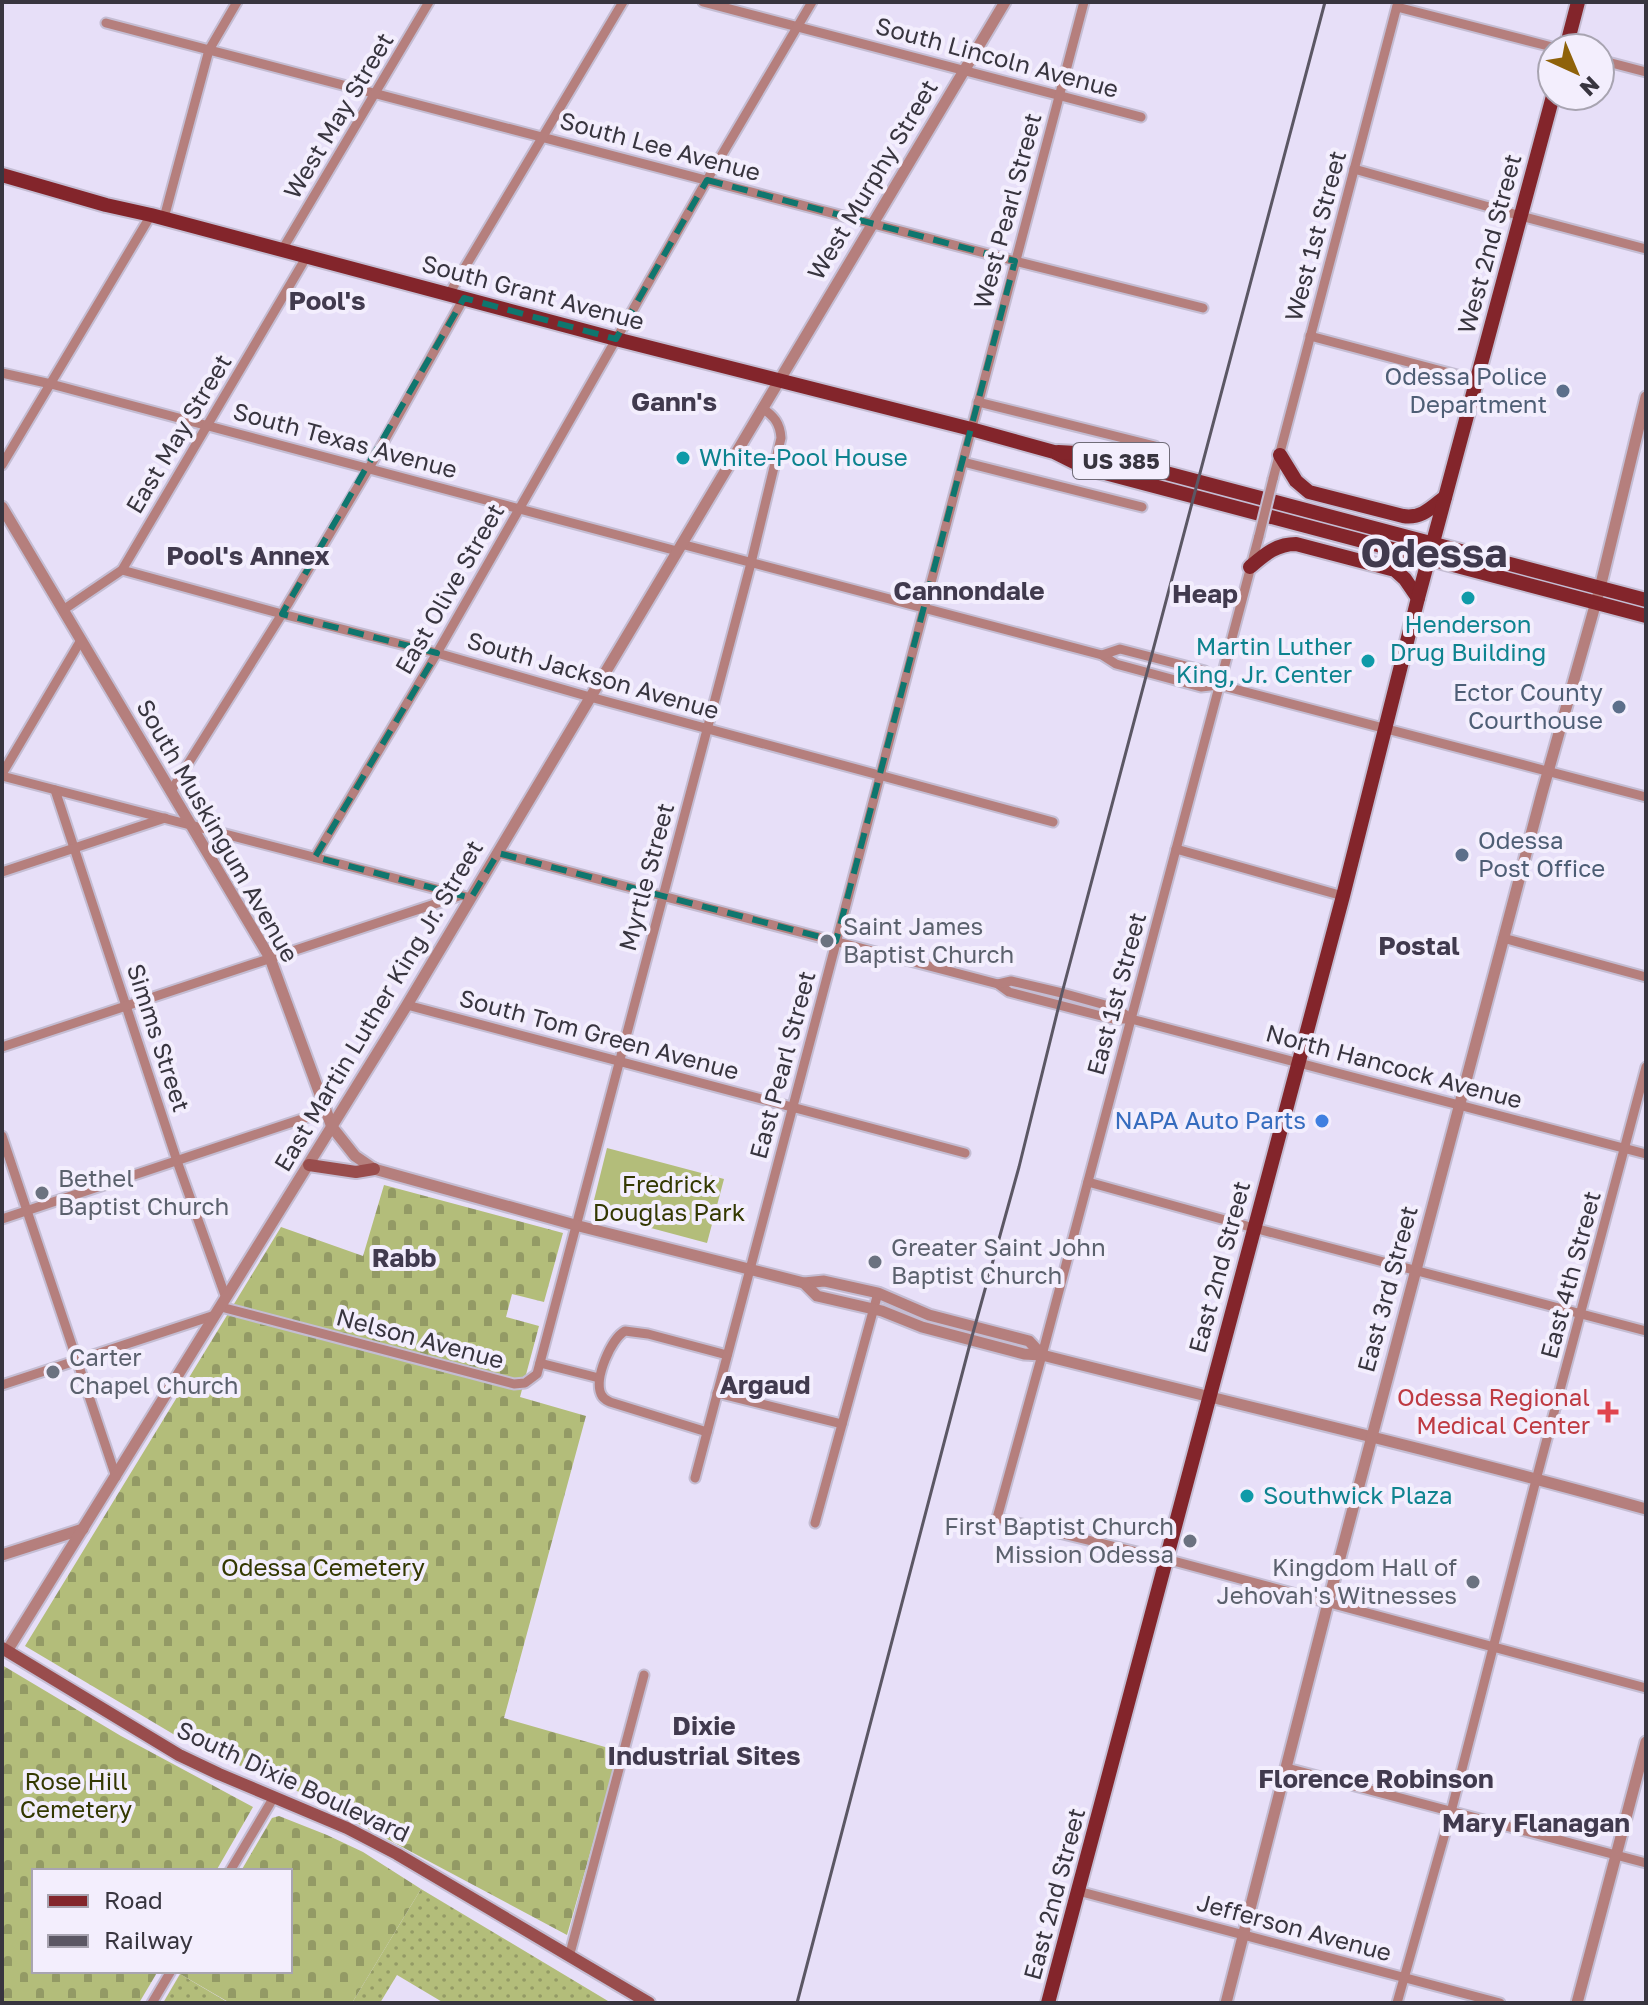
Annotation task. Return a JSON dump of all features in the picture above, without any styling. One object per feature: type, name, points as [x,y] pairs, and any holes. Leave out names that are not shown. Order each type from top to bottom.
[{"type":"main road","points":[[1570,32],[1578,2]]},
{"type":"main road","name":"West 2nd Street","points":[[1434,543],[1549,112]]},
{"type":"main road","name":"South Grant Avenue","points":[[2,175],[616,339],[971,429],[1054,452],[1086,468],[1429,559]]},
{"type":"main road","name":"South Grant Avenue","points":[[1054,452],[1094,454],[1434,543]]},
{"type":"main road","points":[[1280,455],[1305,490],[1403,516],[1420,516],[1445,497]]},
{"type":"main road","name":"US 385","points":[[1434,543],[1646,600]]},
{"type":"main road","name":"East 2nd Street","points":[[1048,2003],[1434,543]]},
{"type":"main road","points":[[1250,567],[1278,547],[1303,545],[1395,570],[1418,598]]},
{"type":"main road","name":"US 385","points":[[1429,559],[1646,616]]},
{"type":"main road","points":[[309,1165],[356,1172],[374,1169]]},
{"type":"main road","name":"South Dixie Boulevard","points":[[5,1649],[179,1755],[378,1843],[649,2003]]},
{"type":"street","points":[[2,465],[158,217],[209,50],[237,2]]},
{"type":"street","name":"West May Street","points":[[282,250],[429,2]]},
{"type":"street","points":[[171,791],[369,468],[456,296],[542,137],[623,2]]},
{"type":"street","name":"South Lincoln Avenue","points":[[703,2],[1141,117]]},
{"type":"street","name":"East Olive Street","points":[[315,857],[521,509],[707,180],[812,2]]},
{"type":"street","name":"West Murphy Street","points":[[779,380],[1005,2]]},
{"type":"street","name":"West Pearl Street","points":[[971,429],[1084,2]]},
{"type":"street","points":[[1397,4],[1536,42]]},
{"type":"street","name":"West 1st Street","points":[[1273,479],[1397,4]]},
{"type":"street","name":"South Lee Avenue","points":[[106,23],[1203,308]]},
{"type":"street","points":[[1616,64],[1646,72]]},
{"type":"street","points":[[1354,169],[1646,249]]},
{"type":"street","name":"East May Street","points":[[63,610],[122,570],[307,256]]},
{"type":"street","points":[[1310,336],[1476,380]]},
{"type":"street","name":"South Texas Avenue","points":[[2,373],[521,509],[751,563],[924,608],[1102,655],[1116,664],[1201,687],[1219,685]]},
{"type":"street","name":"East Martin Luther King Jr. Street","points":[[5,1649],[116,1477],[407,1005],[466,897],[498,853],[779,380]]},
{"type":"street","name":"East 3rd Street","points":[[1226,2003],[1547,771],[1642,428],[1646,397]]},
{"type":"street","points":[[978,402],[1155,446]]},
{"type":"street","name":"Myrtle Street","points":[[540,1363],[751,563],[781,438],[777,421],[762,408]]},
{"type":"street","name":"East Pearl Street","points":[[695,1478],[971,429]]},
{"type":"street","points":[[963,462],[1142,507]]},
{"type":"street","name":"East 1st Street","points":[[1166,1559],[997,1518],[1273,479]]},
{"type":"street","name":"South Muskingum Avenue","points":[[2,508],[270,958],[332,1127],[355,1156],[374,1169],[750,1271],[804,1283],[824,1281],[878,1293],[929,1315],[1029,1341],[1042,1355]]},
{"type":"street","name":"South Jackson Avenue","points":[[122,570],[1053,822]]},
{"type":"street","points":[[81,640],[2,775],[466,897]]},
{"type":"street","name":"South Texas Avenue","points":[[1102,655],[1120,649],[1205,671],[1219,685]]},
{"type":"street","points":[[1219,685],[1646,797]]},
{"type":"street","name":"Simms Street","points":[[55,790],[177,1161],[221,1307]]},
{"type":"street","points":[[2,872],[165,818]]},
{"type":"street","points":[[1176,849],[1343,896]]},
{"type":"street","name":"North Hancock Avenue","points":[[498,853],[998,984],[1011,981],[1062,993],[1116,1008],[1131,1019],[1646,1154]]},
{"type":"street","points":[[2,1047],[466,897]]},
{"type":"street","points":[[1503,938],[1646,977]]},
{"type":"street","name":"South Tom Green Avenue","points":[[407,1005],[965,1153]]},
{"type":"street","name":"East 4th Street","points":[[1397,2003],[1451,1812],[1646,1067]]},
{"type":"street","points":[[2,1219],[326,1111]]},
{"type":"street","points":[[2,1136],[116,1477]]},
{"type":"street","points":[[1088,1182],[1646,1331]]},
{"type":"street","name":"South Muskingum Avenue","points":[[804,1283],[817,1296],[874,1309],[922,1327],[1024,1354],[1042,1355]]},
{"type":"street","points":[[815,1523],[878,1293]]},
{"type":"street","points":[[2,1385],[77,1361],[221,1307]]},
{"type":"street","name":"Nelson Avenue","points":[[221,1307],[514,1384],[532,1380],[540,1363]]},
{"type":"street","points":[[707,1432],[610,1402],[600,1393],[599,1378],[615,1339],[625,1331],[727,1355]]},
{"type":"street","points":[[1042,1355],[1646,1509]]},
{"type":"street","points":[[540,1363],[599,1378]]},
{"type":"street","points":[[717,1393],[842,1424]]},
{"type":"street","points":[[2,1555],[83,1529]]},
{"type":"street","points":[[1166,1559],[1646,1688]]},
{"type":"street","points":[[569,1957],[644,1675]]},
{"type":"street","points":[[1577,2003],[1646,1742]]},
{"type":"street","points":[[1287,1768],[1646,1863]]},
{"type":"street","points":[[231,1869],[274,1797]]},
{"type":"street","name":"Jefferson Avenue","points":[[1078,1891],[1500,2003]]},
{"type":"street","points":[[152,2003],[170,1973]]},
{"type":"highlighted area","points":[[707,180],[1015,261],[836,941],[498,853],[471,898],[315,857],[437,653],[282,614],[464,298],[616,339]]},
{"type":"green space","name":"Fredrick Douglas Park","points":[[607,1148],[724,1179],[707,1243],[591,1212]]},
{"type":"green space","name":"Odessa Cemetery","points":[[384,1185],[563,1233],[544,1302],[512,1294],[506,1317],[539,1326],[520,1397],[586,1416],[504,1718],[619,1751],[567,1935],[282,1783],[195,1747],[25,1646],[281,1227],[363,1256]]},
{"type":"green space","name":"Rose Hill Cemetery","points":[[2,1665],[121,1736],[253,1807],[217,1869],[32,1869],[32,1973],[157,1973],[139,2003],[2,2003]]},
{"type":"green space","points":[[279,1816],[363,1852],[421,1889],[352,2003],[230,2003],[180,1974],[292,1973],[292,1869],[242,1869],[272,1818]]},
{"type":"green space","points":[[421,1889],[609,2003],[444,2003],[397,1975],[380,2003],[352,2003]]},
{"type":"green space","points":[[180,1974],[229,2003],[163,2003]]},
{"type":"railway","points":[[797,2003],[1325,2]]},
{"type":"place","name":"Odessa Police Department","points":[[1563,391]]},
{"type":"place","name":"White-Pool House","points":[[683,458]]},
{"type":"place","name":"Henderson Drug Building","points":[[1468,598]]},
{"type":"place","name":"Martin Luther King, Jr. Center","points":[[1368,661]]},
{"type":"place","name":"Ector County Courthouse","points":[[1619,707]]},
{"type":"place","name":"Odessa Post Office","points":[[1462,855]]},
{"type":"place","name":"Saint James Baptist Church","points":[[827,941]]},
{"type":"place","name":"NAPA Auto Parts","points":[[1322,1121]]},
{"type":"place","name":"Bethel Baptist Church","points":[[42,1193]]},
{"type":"place","name":"Greater Saint John Baptist Church","points":[[875,1262]]},
{"type":"place","name":"Carter Chapel Church","points":[[53,1372]]},
{"type":"place","name":"Odessa Regional Medical Center","points":[[1608,1412]]},
{"type":"place","name":"Southwick Plaza","points":[[1247,1496]]},
{"type":"place","name":"First Baptist Church Mission Odessa","points":[[1190,1541]]},
{"type":"place","name":"Kingdom Hall of Jehovah's Witnesses","points":[[1473,1582]]},
{"type":"district","name":"Pool's","points":[[327,301]]},
{"type":"district","name":"Gann's","points":[[674,402]]},
{"type":"district","name":"Odessa","points":[[1434,553]]},
{"type":"district","name":"Pool's Annex","points":[[248,556]]},
{"type":"district","name":"Cannondale","points":[[969,591]]},
{"type":"district","name":"Heap","points":[[1205,594]]},
{"type":"district","name":"Postal","points":[[1419,946]]},
{"type":"district","name":"Rabb","points":[[404,1258]]},
{"type":"district","name":"Argaud","points":[[765,1385]]},
{"type":"district","name":"Dixie Industrial Sites","points":[[704,1741]]},
{"type":"district","name":"Florence Robinson","points":[[1376,1779]]},
{"type":"district","name":"Mary Flanagan","points":[[1536,1823]]}]
